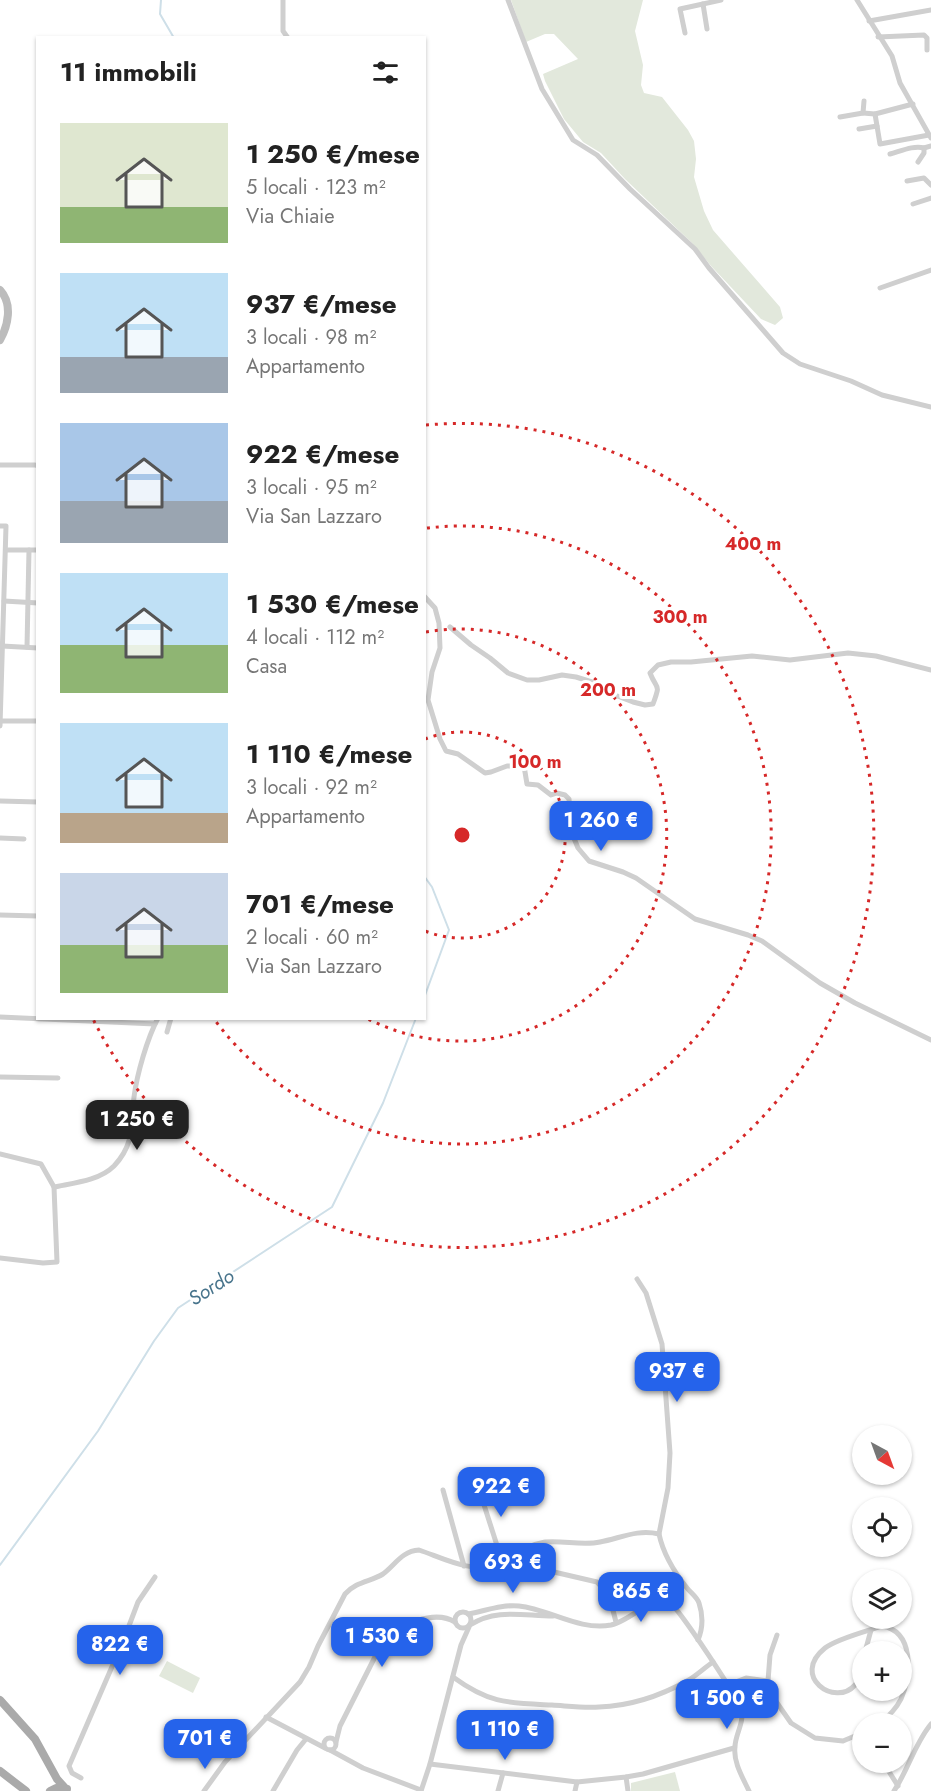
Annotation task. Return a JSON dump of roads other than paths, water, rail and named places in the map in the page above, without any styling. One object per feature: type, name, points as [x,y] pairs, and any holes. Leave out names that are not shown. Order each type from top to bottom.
[{"type":"main road","points":[[0,290],[4,294],[8,324],[0,340]]},
{"type":"main road","points":[[0,1700],[35,1739],[57,1779],[68,1790]]},
{"type":"main road","points":[[0,1771],[26,1791]]},
{"type":"main road","points":[[50,1791],[56,1788],[68,1790]]},
{"type":"street","points":[[283,0],[283,31],[287,36]]},
{"type":"street","points":[[508,0],[542,89],[573,140],[597,155],[694,249],[783,353],[800,364],[851,381],[882,395],[931,407]]},
{"type":"street","points":[[685,33],[680,9],[721,0]]},
{"type":"street","points":[[857,0],[878,37],[892,56],[900,83],[930,136],[880,144],[875,114]]},
{"type":"street","points":[[703,4],[707,29]]},
{"type":"street","points":[[869,21],[931,10]]},
{"type":"street","points":[[878,37],[924,35],[927,38],[927,50]]},
{"type":"street","points":[[863,114],[864,101]]},
{"type":"street","points":[[840,117],[875,114],[913,104]]},
{"type":"street","points":[[859,129],[878,126]]},
{"type":"street","points":[[890,154],[914,147],[931,146]]},
{"type":"street","points":[[918,162],[924,153],[924,148]]},
{"type":"street","points":[[907,182],[924,177],[931,185]]},
{"type":"street","points":[[924,196],[931,196]]},
{"type":"street","points":[[913,204],[931,196]]},
{"type":"street","points":[[880,288],[931,270]]},
{"type":"street","points":[[0,465],[36,465]]},
{"type":"street","points":[[0,526],[6,526],[0,726]]},
{"type":"street","points":[[6,550],[36,550]]},
{"type":"street","points":[[27,647],[29,550]]},
{"type":"street","points":[[426,598],[438,615],[440,648],[432,672],[428,700],[440,739],[446,750],[458,754],[485,773],[507,766],[524,766],[527,784],[538,785],[551,795],[557,793],[565,795],[569,800],[571,831],[578,848],[589,861],[636,878],[695,919],[762,941],[774,952],[820,983],[855,1003],[931,1040]]},
{"type":"street","points":[[4,601],[36,603]]},
{"type":"street","points":[[450,627],[477,650],[513,675],[533,681],[562,675],[576,676],[592,682],[607,692],[645,705],[652,704],[658,690],[650,673],[652,669],[671,662],[752,656],[790,660],[848,653],[876,656],[931,670]]},
{"type":"street","points":[[1,646],[36,648]]},
{"type":"street","points":[[0,721],[36,721]]},
{"type":"street","points":[[0,801],[36,802]]},
{"type":"street","points":[[0,838],[24,839]]},
{"type":"street","points":[[0,915],[36,916]]},
{"type":"street","points":[[0,1017],[36,1018]]},
{"type":"street","points":[[54,1187],[92,1179],[113,1167],[132,1135],[136,1087],[157,1021],[118,1020]]},
{"type":"street","points":[[167,1032],[170,1020]]},
{"type":"street","points":[[0,1077],[58,1078]]},
{"type":"street","points":[[0,1154],[40,1164],[54,1187],[57,1262],[43,1263],[0,1258]]},
{"type":"street","points":[[637,1279],[645,1293],[662,1344],[670,1453],[668,1488],[658,1534],[661,1545],[676,1572],[687,1589],[698,1600],[702,1619],[698,1640]]},
{"type":"street","points":[[477,1483],[502,1561]]},
{"type":"street","points":[[442,1490],[464,1566]]},
{"type":"street","points":[[204,1791],[225,1762],[300,1682],[341,1602],[352,1587],[383,1574],[404,1555],[412,1551],[419,1551],[464,1566],[488,1566],[520,1550],[546,1542],[589,1544],[642,1532],[658,1534]]},
{"type":"street","points":[[554,1572],[597,1582],[609,1595],[616,1622]]},
{"type":"street","points":[[81,1778],[72,1773],[69,1766],[138,1602],[155,1577]]},
{"type":"street","points":[[328,1749],[334,1748],[340,1726],[383,1641],[393,1632],[425,1618],[444,1617],[464,1629],[495,1614],[509,1613],[554,1616],[589,1624],[611,1625],[632,1615],[656,1599],[670,1603],[735,1696],[742,1711],[742,1722],[734,1748],[739,1768],[749,1791]]},
{"type":"street","points":[[461,1645],[456,1624],[456,1616],[460,1613],[468,1614],[516,1605],[544,1611],[554,1616]]},
{"type":"street","points":[[266,1717],[363,1768],[421,1790],[461,1645],[472,1620],[468,1614]]},
{"type":"street","points":[[868,1641],[871,1629]]},
{"type":"street","points":[[852,1687],[835,1693],[824,1691],[816,1682],[811,1670],[814,1658],[827,1646],[871,1629]]},
{"type":"street","points":[[891,1713],[902,1698],[908,1661],[902,1636],[894,1629]]},
{"type":"street","points":[[777,1635],[770,1655],[768,1681],[775,1700],[791,1723],[815,1738],[843,1741],[852,1737]]},
{"type":"street","points":[[453,1677],[486,1697],[509,1703],[598,1707],[624,1705],[658,1694],[688,1681],[713,1662]]},
{"type":"street","points":[[728,1685],[746,1678],[768,1681]]},
{"type":"street","points":[[896,1788],[931,1724]]},
{"type":"street","points":[[306,1739],[324,1740],[330,1737],[334,1739],[346,1759]]},
{"type":"street","points":[[273,1791],[306,1739]]},
{"type":"street","points":[[324,1740],[323,1744],[328,1749]]},
{"type":"street","points":[[430,1764],[577,1782],[626,1777],[734,1748]]},
{"type":"street","points":[[498,1791],[502,1773]]},
{"type":"street","points":[[888,1773],[896,1788]]},
{"type":"street","points":[[626,1777],[627,1791]]},
{"type":"street","points":[[575,1791],[577,1782]]},
{"type":"waterway","name":"Sordo","points":[[161,0],[160,14],[173,36]]},
{"type":"waterway","name":"Sordo","points":[[426,879],[432,887],[449,930],[426,993]]},
{"type":"waterway","name":"Sordo","points":[[0,1565],[98,1431],[154,1341],[178,1308],[332,1207],[383,1103],[415,1020]]}]
